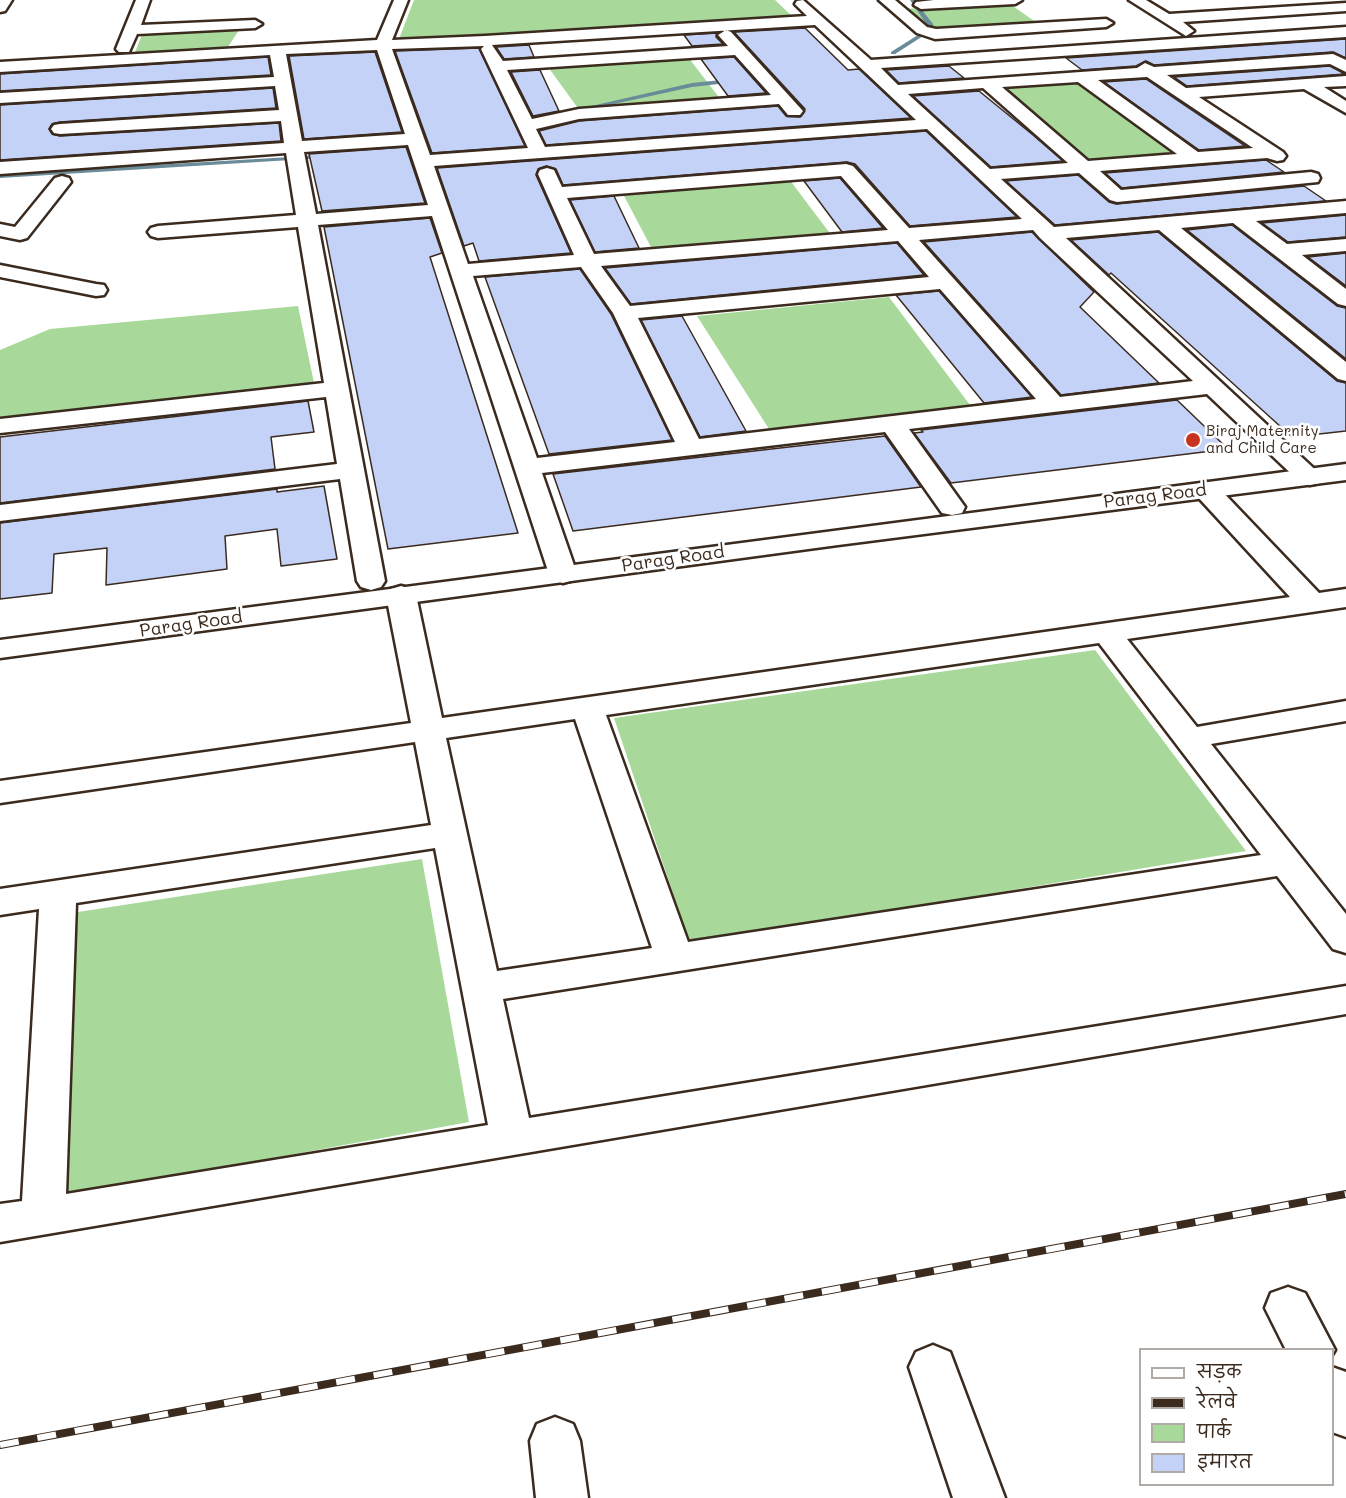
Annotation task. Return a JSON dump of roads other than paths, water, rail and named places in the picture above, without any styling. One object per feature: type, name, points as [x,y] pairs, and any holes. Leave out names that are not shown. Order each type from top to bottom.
[{"type":"street","points":[[0,8],[5,0]]},
{"type":"street","points":[[120,59],[143,0]]},
{"type":"street","points":[[401,0],[383,44],[561,566]]},
{"type":"street","points":[[886,0],[929,32],[1106,24]]},
{"type":"street","points":[[1009,0],[1045,27]]},
{"type":"street","points":[[921,5],[1015,0]]},
{"type":"street","points":[[1136,0],[1203,41]]},
{"type":"street","points":[[1198,0],[1223,15]]},
{"type":"street","points":[[1261,0],[1282,12]]},
{"type":"street","points":[[0,67],[718,26],[808,5],[865,65],[1303,470]]},
{"type":"street","points":[[238,52],[264,8]]},
{"type":"street","points":[[1167,19],[1346,8]]},
{"type":"street","points":[[1088,12],[1138,45]]},
{"type":"street","points":[[132,30],[255,24]]},
{"type":"street","points":[[718,26],[813,133]]},
{"type":"street","points":[[865,65],[1346,32]]},
{"type":"street","points":[[485,41],[540,153]]},
{"type":"street","points":[[1112,47],[1346,202]]},
{"type":"street","points":[[277,50],[352,470],[428,730],[512,1139]]},
{"type":"street","points":[[497,66],[740,50]]},
{"type":"street","points":[[892,90],[1333,59],[1346,67]]},
{"type":"street","points":[[1082,76],[1194,158]]},
{"type":"street","points":[[0,98],[282,81]]},
{"type":"street","points":[[1183,93],[1346,81]]},
{"type":"street","points":[[987,83],[1117,196],[1311,178]]},
{"type":"street","points":[[1307,84],[1346,108]]},
{"type":"street","points":[[45,165],[75,93]]},
{"type":"street","points":[[524,122],[579,114],[783,99]]},
{"type":"street","points":[[60,129],[288,115]]},
{"type":"street","points":[[0,168],[418,148],[540,153],[929,124]]},
{"type":"street","points":[[676,143],[699,181]]},
{"type":"street","points":[[984,175],[1270,152]]},
{"type":"street","points":[[691,448],[624,313],[586,260],[550,183],[699,181],[846,170],[1054,405]]},
{"type":"street","points":[[0,230],[20,234],[62,182]]},
{"type":"street","points":[[460,271],[904,235],[1163,223],[1346,207]]},
{"type":"street","points":[[158,232],[439,210]]},
{"type":"street","points":[[1238,217],[1346,299]]},
{"type":"street","points":[[1163,223],[1344,370]]},
{"type":"street","points":[[1283,251],[1346,245]]},
{"type":"street","points":[[0,271],[96,290]]},
{"type":"street","points":[[624,313],[946,282]]},
{"type":"street","points":[[528,467],[1212,386]]},
{"type":"street","points":[[0,426],[337,389]]},
{"type":"street","points":[[892,424],[952,507]]},
{"type":"street","name":"Parag Road","points":[[0,630],[386,588],[1206,490],[1303,470],[1346,457]]},
{"type":"street","points":[[0,513],[352,470]]},
{"type":"street","name":"Parag Road","points":[[561,566],[952,507],[1303,470],[1346,472]]},
{"type":"street","points":[[1206,490],[1312,603]]},
{"type":"street","name":"Parag Road","points":[[0,649],[386,588]]},
{"type":"street","points":[[0,792],[1346,598]]},
{"type":"street","points":[[1106,632],[1346,940]]},
{"type":"street","points":[[587,707],[675,958]]},
{"type":"street","points":[[1189,738],[1346,711]]},
{"type":"street","points":[[0,902],[449,834]]},
{"type":"street","points":[[481,988],[1286,863]]},
{"type":"street","points":[[43,1216],[58,893]]},
{"type":"street","points":[[0,1223],[1346,1000]]},
{"type":"street","points":[[1288,1308],[1310,1348]]},
{"type":"street","points":[[933,1367],[979,1498]]},
{"type":"street","points":[[1334,1393],[1346,1414]]},
{"type":"street","points":[[555,1440],[562,1498]]},
{"type":"waterway","points":[[893,53],[932,29],[912,0]]},
{"type":"waterway","points":[[568,112],[692,85],[789,75]]},
{"type":"waterway","points":[[386,150],[442,139]]},
{"type":"waterway","points":[[0,176],[323,156]]},
{"type":"railway","points":[[0,1445],[1346,1194]]},
{"type":"place","name":"Biraj Maternity and Child Care","points":[[1193,440]]}]
